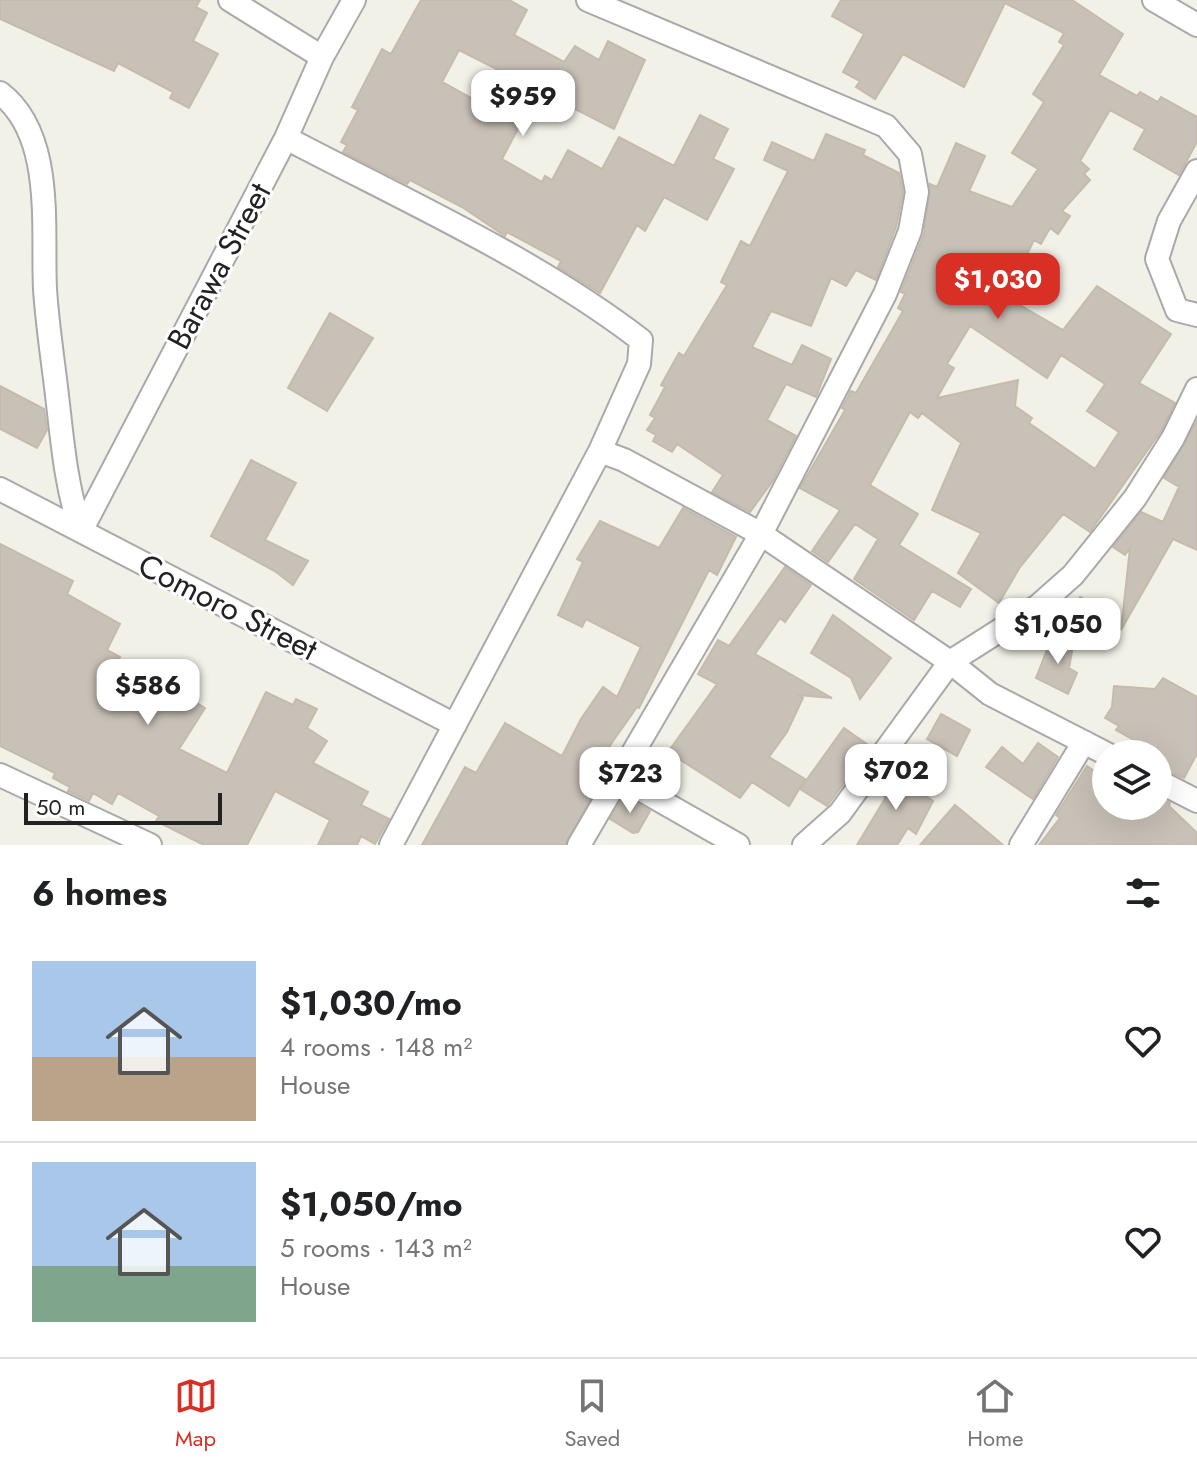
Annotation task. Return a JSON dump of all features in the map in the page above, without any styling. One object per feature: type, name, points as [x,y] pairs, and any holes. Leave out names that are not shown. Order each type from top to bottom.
[{"type":"street","points":[[230,0],[322,57]]},
{"type":"street","name":"Barawa Street","points":[[81,531],[286,138],[322,57],[354,0]]},
{"type":"street","points":[[579,845],[761,534],[885,294],[905,243],[917,192],[910,154],[886,126],[588,0]]},
{"type":"street","points":[[1154,0],[1197,25]]},
{"type":"street","points":[[0,93],[14,104],[29,133],[46,199],[45,290],[68,493],[81,531]]},
{"type":"street","points":[[286,138],[521,262],[608,314],[641,340],[639,364],[600,451],[391,845]]},
{"type":"street","points":[[1197,171],[1169,221],[1157,259],[1177,310],[1197,315]]},
{"type":"street","points":[[804,845],[840,813],[950,662],[1038,606],[1073,575],[1157,465],[1197,389]]},
{"type":"street","points":[[600,451],[624,460],[761,534],[950,662],[990,694],[1092,746]]},
{"type":"street","name":"Comoro Street","points":[[0,489],[455,725]]},
{"type":"street","points":[[1021,845],[1084,742]]},
{"type":"street","points":[[0,775],[150,845]]},
{"type":"street","points":[[617,776],[738,845]]},
{"type":"street","points":[[1172,787],[1196,797]]},
{"type":"building","points":[[0,0],[200,0],[196,7],[207,13],[193,41],[218,54],[189,108],[170,98],[173,92],[118,63],[114,71],[0,19]]},
{"type":"building","points":[[421,0],[509,0],[527,10],[514,35],[564,62],[575,46],[599,60],[608,41],[645,60],[614,129],[459,50],[442,82],[520,125],[502,159],[542,182],[545,176],[552,180],[568,150],[602,169],[619,137],[674,166],[700,115],[728,129],[713,159],[734,169],[707,220],[664,197],[645,231],[637,225],[600,293],[558,267],[561,261],[507,232],[505,236],[462,207],[410,180],[407,184],[343,152],[347,145],[341,142],[358,110],[352,107],[382,49],[391,54]]},
{"type":"building","points":[[841,0],[1072,0],[1123,34],[1099,75],[1137,96],[1140,92],[1158,102],[1161,97],[1197,117],[1197,142],[1179,175],[1134,149],[1145,129],[1110,110],[1080,161],[1089,169],[1084,174],[1090,180],[1062,211],[1070,216],[1058,234],[1050,228],[1041,244],[1034,240],[1006,297],[1063,330],[1097,286],[1171,334],[1139,383],[1175,403],[1161,431],[1090,532],[1063,514],[1020,567],[999,603],[958,573],[981,533],[932,510],[961,443],[922,413],[918,418],[910,412],[870,485],[918,514],[899,545],[971,589],[960,607],[932,591],[914,620],[854,579],[878,539],[855,524],[828,562],[812,551],[840,510],[800,488],[845,410],[842,408],[851,391],[856,393],[903,311],[898,308],[905,294],[901,292],[924,234],[930,184],[937,187],[956,143],[985,156],[969,191],[1012,207],[1038,169],[1012,153],[1044,102],[1033,94],[1064,45],[1059,42],[1064,33],[1005,3],[964,87],[903,54],[875,99],[856,87],[860,81],[843,72],[864,34],[832,16]],"holes":[[[970,326],[1047,378],[1061,355],[1105,384],[1087,411],[1119,432],[1095,469],[1029,423],[1032,418],[1015,406],[1018,380],[937,398],[954,368],[947,364]]]},
{"type":"building","points":[[826,134],[865,150],[863,155],[899,173],[903,192],[896,227],[876,280],[856,270],[846,286],[831,278],[811,326],[771,311],[752,347],[792,365],[802,345],[831,359],[816,397],[786,384],[767,420],[796,436],[772,482],[750,512],[712,492],[723,475],[677,444],[672,452],[653,441],[656,435],[647,430],[655,418],[650,415],[665,387],[661,385],[679,353],[684,356],[727,285],[721,282],[741,241],[750,246],[788,171],[764,160],[772,142],[814,161]]},
{"type":"building","points":[[330,313],[373,338],[327,411],[288,388]]},
{"type":"building","points":[[0,386],[44,409],[47,430],[37,448],[0,429]]},
{"type":"building","points":[[1197,421],[1197,550],[1173,539],[1121,630],[1130,548],[1125,555],[1113,547],[1141,512],[1163,522],[1179,487],[1164,478]]},
{"type":"building","points":[[251,460],[296,483],[265,540],[308,561],[293,585],[276,572],[211,536]]},
{"type":"building","points":[[683,508],[736,537],[717,575],[709,570],[639,708],[611,744],[592,778],[600,782],[565,845],[422,845],[465,767],[476,773],[505,723],[562,756],[581,719],[603,687],[617,697],[641,647],[586,619],[582,627],[558,615],[583,562],[577,559],[600,521],[659,548]]},
{"type":"building","points":[[0,544],[73,581],[67,594],[120,624],[107,650],[120,657],[115,667],[153,687],[157,679],[205,708],[179,749],[227,773],[266,692],[293,705],[296,699],[317,709],[307,728],[327,741],[313,763],[368,792],[361,805],[389,819],[375,844],[361,836],[357,845],[318,845],[330,820],[275,791],[247,845],[204,845],[156,821],[159,816],[118,793],[112,804],[93,793],[89,801],[68,791],[70,787],[53,778],[55,773],[0,746]]},
{"type":"building","points":[[785,567],[811,585],[785,622],[780,618],[755,654],[832,698],[798,695],[803,698],[787,732],[769,757],[805,779],[789,806],[752,782],[740,798],[668,752],[717,684],[698,674],[718,640],[729,646]]},
{"type":"building","points":[[1080,597],[1100,608],[1089,629],[1069,618]]},
{"type":"building","points":[[833,615],[891,658],[860,699],[851,678],[811,653]]},
{"type":"building","points":[[1052,637],[1073,646],[1069,668],[1077,673],[1068,694],[1036,678]]},
{"type":"building","points":[[1163,678],[1197,697],[1197,754],[1184,778],[1172,773],[1172,740],[1134,740],[1116,730],[1119,726],[1105,718],[1112,707],[1114,686],[1155,689]]},
{"type":"building","points":[[941,714],[970,730],[957,756],[927,739]]},
{"type":"building","points":[[844,728],[871,747],[827,806],[800,789]]},
{"type":"building","points":[[1038,743],[1058,757],[1033,799],[986,767],[1002,747],[1023,764]]},
{"type":"building","points":[[1087,766],[1092,769],[1092,820],[1172,820],[1172,809],[1197,833],[1197,845],[1039,845],[1060,818],[1056,815]]},
{"type":"building","points":[[889,770],[933,801],[916,834],[908,828],[897,845],[857,845],[886,797],[875,789]]},
{"type":"building","points":[[624,796],[650,811],[638,832],[633,833],[610,819]]},
{"type":"building","points":[[955,805],[984,829],[1003,845],[920,845]]}]
